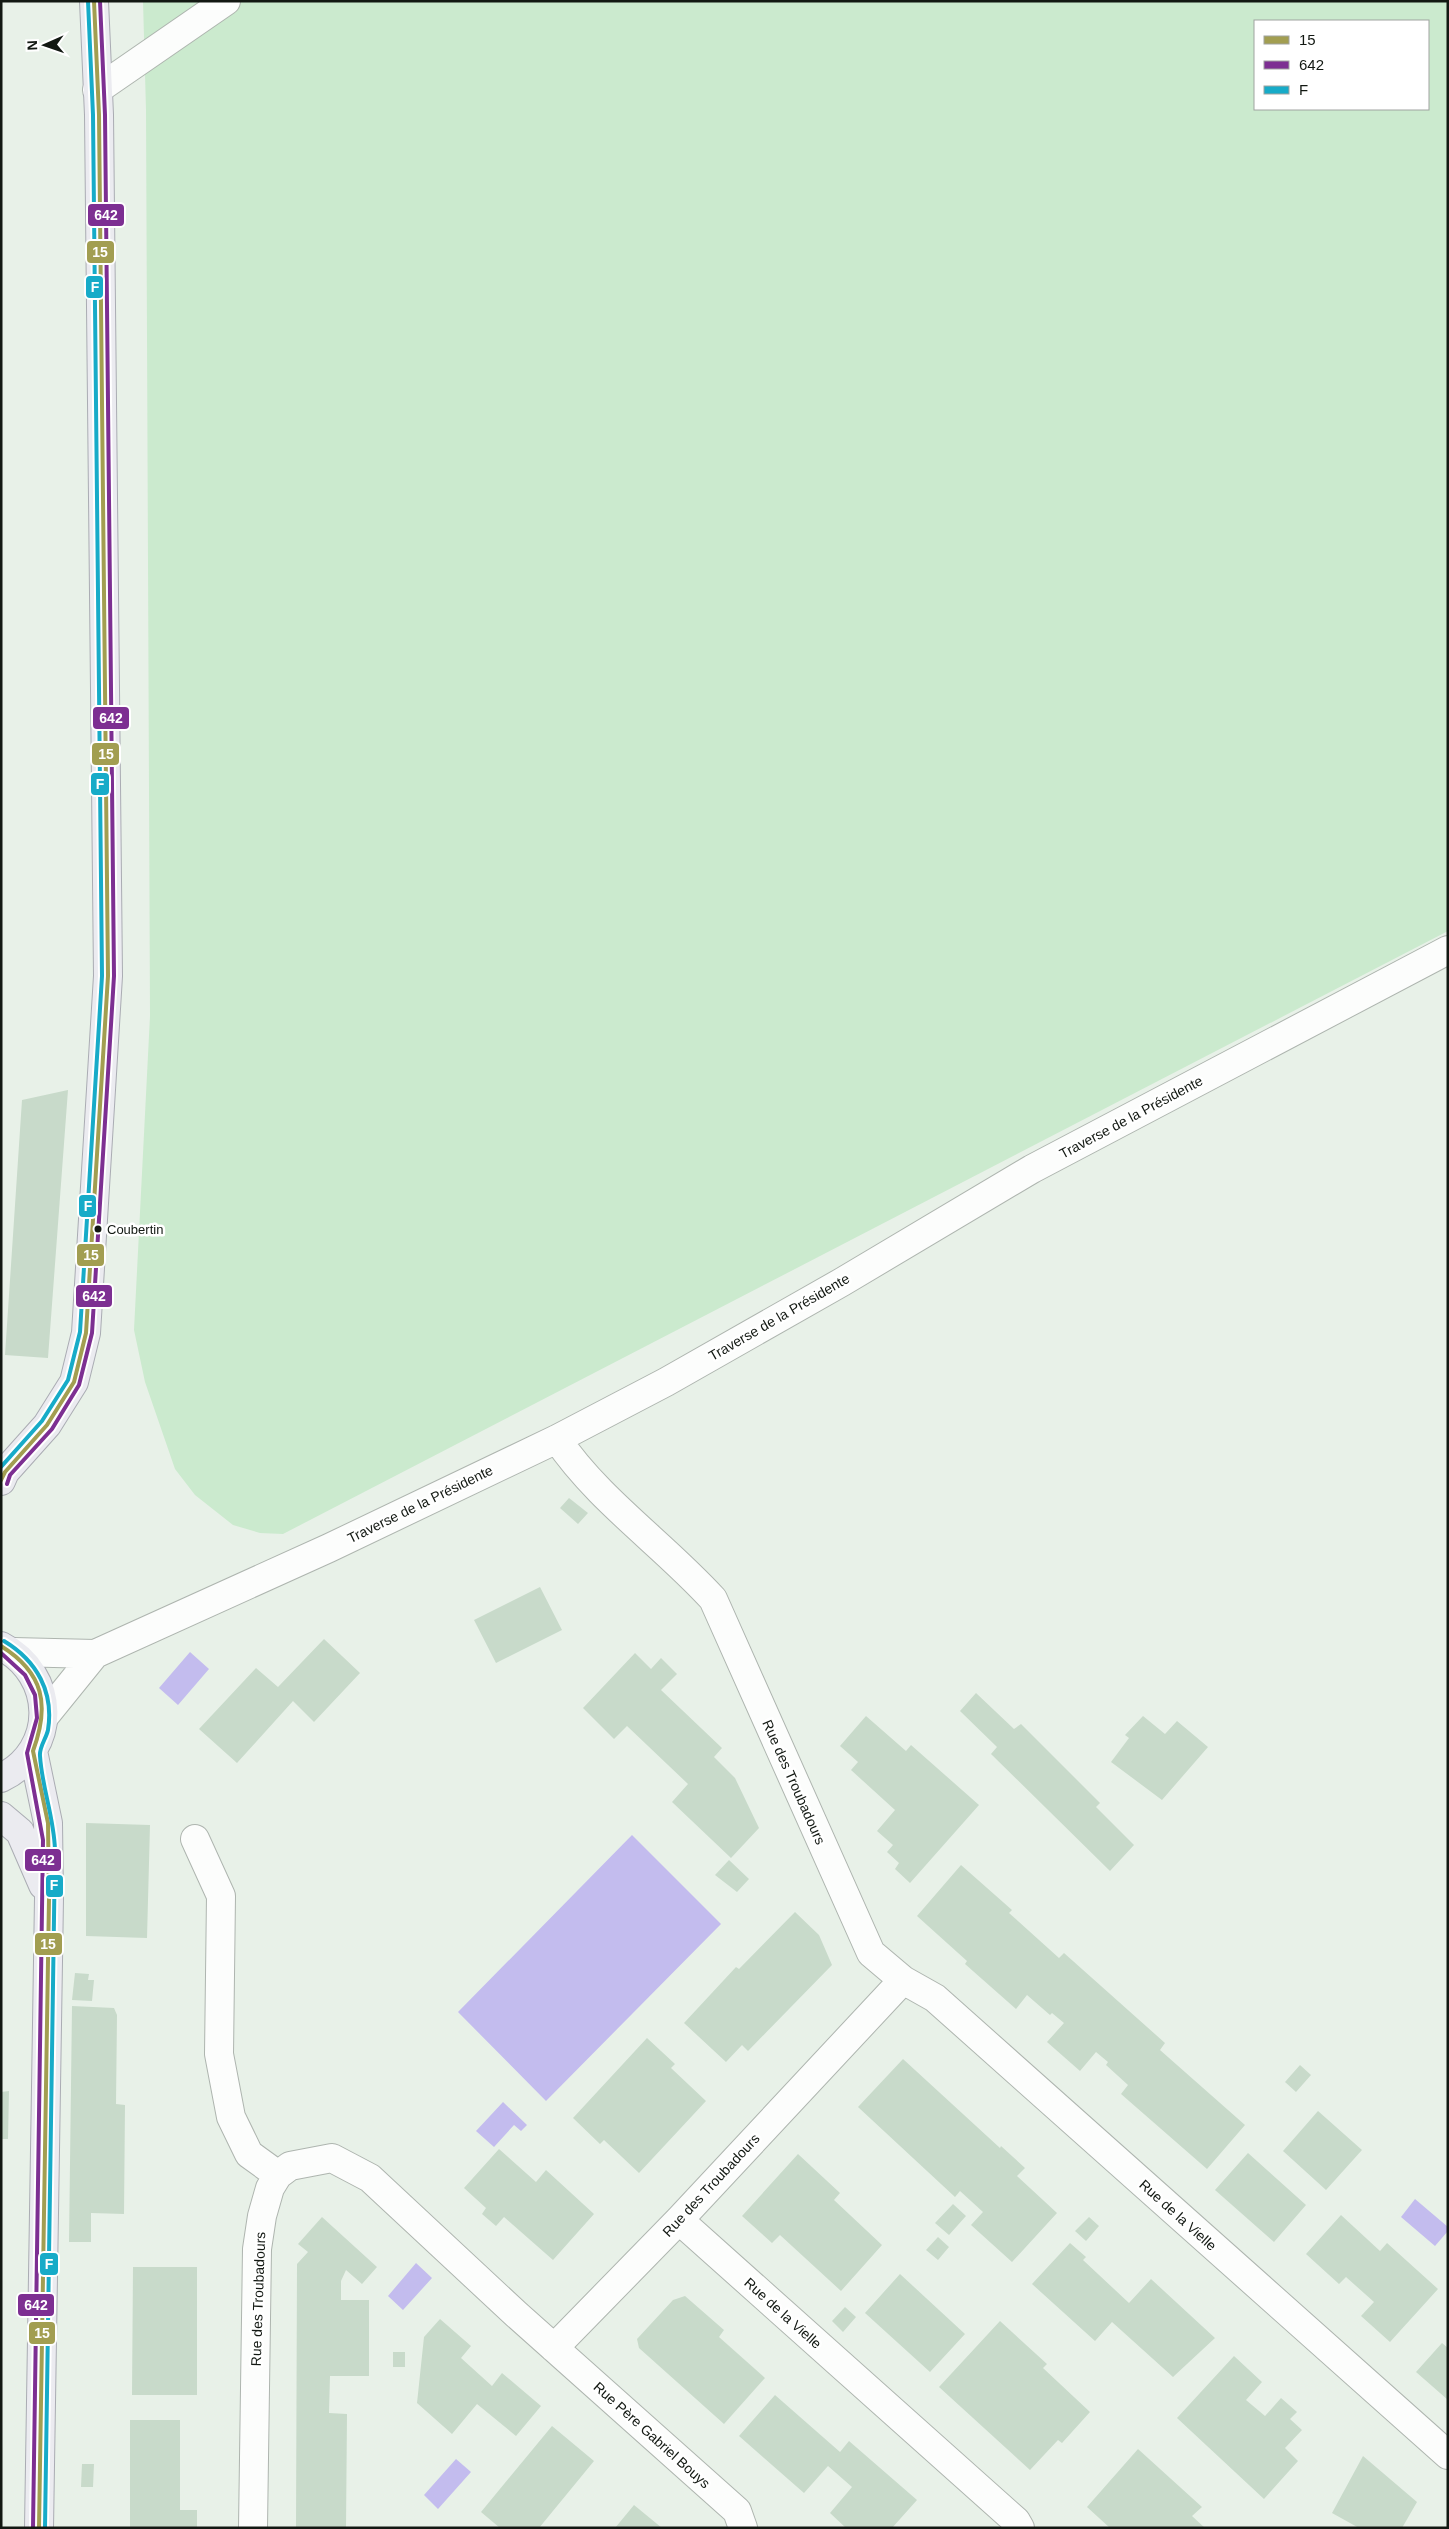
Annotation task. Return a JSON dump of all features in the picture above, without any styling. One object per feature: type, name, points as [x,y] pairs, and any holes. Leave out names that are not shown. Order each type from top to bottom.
[{"type":"main road","points":[[1,1481],[5,1472],[47,1425],[74,1382],[86,1333],[108,976],[97,90],[94,1]]},
{"type":"main road","points":[[1,1778],[20,1766],[33,1751],[40,1735],[44,1717],[42,1692],[31,1670],[7,1649]]},
{"type":"main road","points":[[33,1751],[48,1823],[49,1898],[40,2528]]},
{"type":"main road","points":[[1,1816],[20,1832],[49,1898]]},
{"type":"street","points":[[97,90],[226,1]]},
{"type":"street","name":"Traverse de la Présidente","points":[[44,1717],[95,1654],[329,1548],[557,1439],[666,1382],[842,1282],[1032,1169],[1448,950]]},
{"type":"street","name":"Rue des Troubadours","points":[[554,2348],[679,2220],[903,1980],[871,1953],[713,1599],[689,1572],[580,1470],[557,1439]]},
{"type":"street","name":"Traverse de la Présidente","points":[[7,1649],[95,1654]]},
{"type":"street","points":[[195,1839],[221,1896],[219,2054],[231,2117],[249,2154],[278,2175],[290,2166],[332,2158],[370,2178],[554,2348]]},
{"type":"street","name":"Rue de la Vielle","points":[[903,1980],[934,1998],[1448,2455]]},
{"type":"street","name":"Rue des Troubadours","points":[[253,2528],[257,2249],[262,2216],[270,2188],[278,2175]]},
{"type":"street","name":"Rue de la Vielle","points":[[679,2220],[1016,2521],[1020,2528]]},
{"type":"street","name":"Rue Père Gabriel Bouys","points":[[554,2348],[737,2512],[743,2528]]},
{"type":"green space","points":[[143,1],[1448,1],[1448,931],[283,1534],[260,1533],[233,1525],[195,1495],[175,1469],[145,1382],[134,1330],[150,1016],[146,110]]},
{"type":"shaded area","points":[[190,1652],[209,1669],[178,1705],[159,1688]]},
{"type":"shaded area","points":[[632,1835],[721,1924],[546,2101],[458,2012]]},
{"type":"shaded area","points":[[503,2102],[527,2125],[521,2131],[514,2125],[494,2147],[476,2131]]},
{"type":"shaded area","points":[[1415,2199],[1448,2227],[1448,2231],[1435,2246],[1401,2217]]},
{"type":"shaded area","points":[[416,2263],[432,2278],[403,2310],[388,2296]]},
{"type":"shaded area","points":[[456,2459],[471,2472],[438,2509],[424,2495]]},
{"type":"building","points":[[68,1090],[48,1358],[5,1355],[22,1100]]},
{"type":"building","points":[[569,1498],[588,1513],[578,1524],[560,1508]]},
{"type":"building","points":[[540,1587],[562,1630],[496,1663],[474,1620]]},
{"type":"building","points":[[324,1639],[360,1673],[314,1722],[293,1701],[237,1763],[199,1729],[256,1668],[278,1687]]},
{"type":"building","points":[[635,1653],[651,1669],[661,1658],[677,1674],[661,1690],[722,1748],[714,1757],[735,1778],[759,1828],[731,1858],[672,1802],[688,1784],[627,1726],[614,1739],[583,1708]]},
{"type":"building","points":[[976,1693],[1014,1729],[1021,1724],[1100,1803],[1096,1807],[1134,1845],[1110,1871],[991,1754],[997,1747],[960,1711]]},
{"type":"building","points":[[866,1716],[906,1751],[911,1745],[979,1805],[910,1883],[895,1869],[899,1863],[887,1852],[893,1845],[877,1831],[895,1810],[851,1770],[858,1762],[840,1746]]},
{"type":"building","points":[[1143,1716],[1165,1734],[1177,1721],[1208,1747],[1162,1800],[1111,1762],[1129,1738],[1125,1735]]},
{"type":"building","points":[[86,1823],[150,1825],[147,1938],[86,1936]]},
{"type":"building","points":[[729,1860],[749,1879],[737,1892],[715,1875]]},
{"type":"building","points":[[961,1865],[1012,1910],[1009,1913],[1059,1958],[1064,1953],[1165,2043],[1160,2050],[1245,2125],[1207,2169],[1121,2094],[1128,2085],[1106,2065],[1108,2062],[1096,2052],[1080,2071],[1047,2042],[1064,2023],[1052,2013],[1050,2015],[1027,1995],[1016,2009],[965,1964],[967,1961],[917,1916]]},
{"type":"building","points":[[795,1912],[819,1935],[832,1965],[748,2051],[742,2045],[726,2062],[684,2023],[736,1967],[739,1969]]},
{"type":"building","points":[[75,1973],[89,1974],[88,1980],[94,1980],[92,2001],[72,2000]]},
{"type":"building","points":[[72,2006],[114,2008],[117,2015],[116,2104],[125,2105],[124,2214],[91,2213],[91,2242],[69,2242]]},
{"type":"building","points":[[647,2038],[675,2064],[671,2068],[706,2101],[639,2173],[604,2140],[600,2144],[573,2118]]},
{"type":"building","points":[[903,2059],[1000,2148],[1001,2146],[1025,2168],[1017,2176],[1057,2213],[1012,2262],[971,2225],[983,2212],[960,2191],[955,2197],[858,2107]]},
{"type":"building","points":[[1300,2065],[1311,2075],[1296,2092],[1285,2082]]},
{"type":"building","points":[[9,2091],[8,2139],[1,2139],[1,2092]]},
{"type":"building","points":[[1318,2111],[1362,2150],[1326,2190],[1283,2151]]},
{"type":"building","points":[[499,2149],[536,2182],[546,2170],[594,2214],[553,2260],[504,2217],[496,2226],[482,2214],[486,2208],[464,2188]]},
{"type":"building","points":[[1248,2153],[1306,2205],[1274,2242],[1215,2190]]},
{"type":"building","points":[[798,2154],[840,2193],[834,2200],[882,2245],[841,2291],[780,2235],[772,2243],[742,2216]]},
{"type":"building","points":[[953,2204],[966,2216],[949,2235],[935,2223]]},
{"type":"building","points":[[1341,2215],[1380,2251],[1387,2243],[1438,2289],[1390,2342],[1361,2316],[1374,2302],[1346,2277],[1339,2284],[1306,2254]]},
{"type":"building","points":[[322,2217],[377,2267],[362,2284],[346,2270],[341,2281],[341,2300],[369,2300],[369,2376],[330,2376],[329,2413],[347,2414],[346,2528],[296,2528],[297,2264],[308,2252],[298,2244]]},
{"type":"building","points":[[1089,2217],[1099,2226],[1086,2241],[1075,2231]]},
{"type":"building","points":[[938,2237],[949,2247],[938,2260],[926,2250]]},
{"type":"building","points":[[1070,2243],[1086,2257],[1083,2260],[1129,2303],[1151,2279],[1215,2338],[1173,2377],[1112,2322],[1095,2341],[1032,2284]]},
{"type":"building","points":[[133,2267],[197,2267],[197,2395],[132,2395]]},
{"type":"building","points":[[900,2274],[965,2334],[930,2372],[865,2313]]},
{"type":"building","points":[[685,2296],[724,2330],[719,2337],[765,2378],[724,2424],[639,2348],[637,2339],[673,2300]]},
{"type":"building","points":[[845,2307],[856,2317],[843,2332],[832,2321]]},
{"type":"building","points":[[440,2319],[471,2346],[461,2358],[492,2386],[502,2373],[541,2406],[516,2436],[477,2404],[452,2434],[417,2403],[424,2337]]},
{"type":"building","points":[[1000,2321],[1047,2364],[1043,2368],[1090,2412],[1062,2443],[1058,2440],[1030,2470],[939,2387]]},
{"type":"building","points":[[1442,2343],[1448,2348],[1448,2400],[1416,2372]]},
{"type":"building","points":[[393,2352],[405,2352],[405,2367],[393,2367]]},
{"type":"building","points":[[1234,2356],[1262,2382],[1246,2400],[1265,2416],[1281,2398],[1297,2412],[1290,2419],[1302,2430],[1285,2448],[1298,2461],[1264,2499],[1177,2418]]},
{"type":"building","points":[[775,2395],[840,2452],[849,2441],[917,2500],[892,2528],[846,2528],[830,2513],[852,2487],[828,2466],[804,2493],[739,2436]]},
{"type":"building","points":[[130,2420],[180,2420],[180,2510],[197,2510],[197,2528],[130,2528]]},
{"type":"building","points":[[552,2426],[594,2461],[539,2528],[500,2528],[481,2512]]},
{"type":"building","points":[[1138,2449],[1202,2507],[1192,2516],[1205,2528],[1110,2528],[1087,2507]]},
{"type":"building","points":[[1363,2456],[1417,2502],[1402,2528],[1359,2528],[1332,2513]]},
{"type":"building","points":[[82,2464],[94,2464],[93,2487],[81,2487]]},
{"type":"building","points":[[634,2505],[662,2528],[615,2528]]},
{"type":"transit line","name":"F","points":[[1,1467],[42,1421],[68,1380],[80,1332],[102,976],[93,115],[88,1]]},
{"type":"transit line","name":"15","points":[[1,1480],[5,1472],[47,1425],[74,1382],[86,1333],[108,976],[99,115],[94,1]]},
{"type":"transit line","name":"642","points":[[7,1484],[10,1475],[52,1429],[79,1385],[92,1333],[114,976],[105,115],[100,1]]},
{"type":"transit line","name":"F","points":[[4,1641],[26,1658],[41,1679],[48,1703],[49,1716],[48,1730],[40,1753],[43,1780],[53,1826],[55,1850],[45,2528]]},
{"type":"transit line","name":"15","points":[[1,1646],[27,1667],[40,1691],[41,1719],[33,1751]]},
{"type":"transit line","name":"642","points":[[1,1653],[25,1675],[35,1695],[37,1718],[27,1753],[43,1840],[33,2528]]},
{"type":"transit line","name":"15","points":[[33,1751],[48,1823],[49,1898],[39,2528]]},
{"type":"place","name":"Coubertin","points":[[98,1229]]}]
